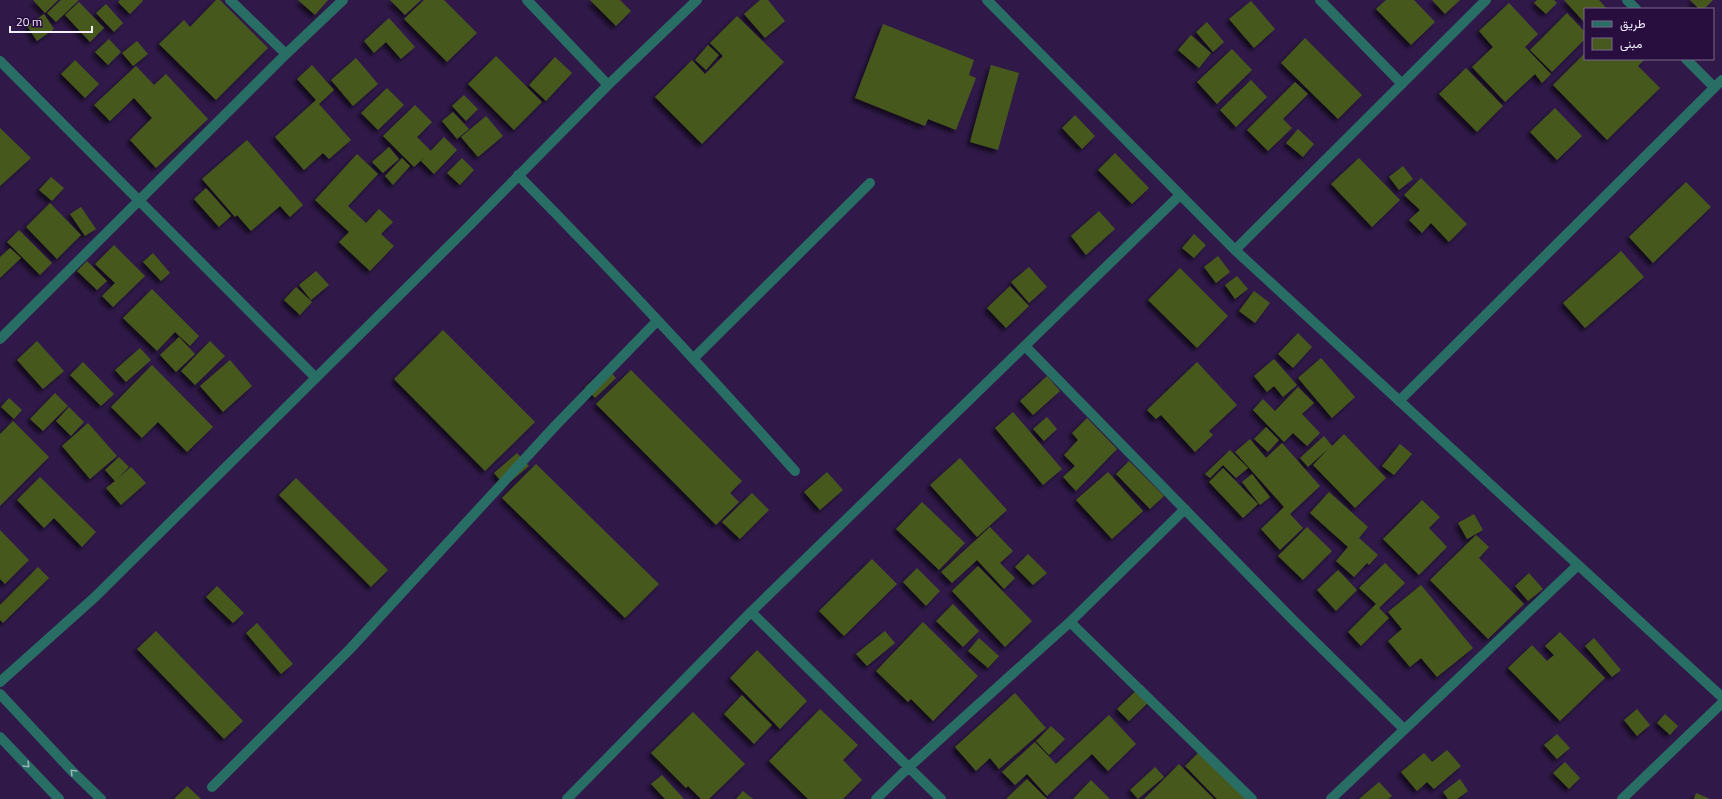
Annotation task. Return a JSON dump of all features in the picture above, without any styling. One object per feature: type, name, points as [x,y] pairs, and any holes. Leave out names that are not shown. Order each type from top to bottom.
[{"type":"street","points":[[230,0],[286,54]]},
{"type":"street","points":[[0,339],[140,202],[286,54],[343,0]]},
{"type":"street","points":[[528,0],[608,85]]},
{"type":"street","points":[[0,682],[94,597],[608,85],[697,0]]},
{"type":"street","points":[[987,0],[1235,250],[1722,696]]},
{"type":"street","points":[[1320,0],[1402,84]]},
{"type":"street","points":[[1235,250],[1486,0]]},
{"type":"street","points":[[1627,0],[1635,8]]},
{"type":"street","points":[[1687,60],[1714,87]]},
{"type":"street","points":[[0,61],[315,377]]},
{"type":"street","points":[[1399,401],[1722,80]]},
{"type":"street","points":[[518,175],[583,240],[657,321],[694,358],[795,471]]},
{"type":"street","points":[[694,358],[870,183]]},
{"type":"street","points":[[566,799],[751,612],[1180,195]]},
{"type":"street","points":[[212,787],[350,649],[556,425],[657,321]]},
{"type":"street","points":[[1025,346],[1185,510],[1404,729]]},
{"type":"street","points":[[876,799],[909,767],[1070,622],[1185,510]]},
{"type":"street","points":[[1331,799],[1578,565]]},
{"type":"street","points":[[751,612],[941,799]]},
{"type":"street","points":[[1070,622],[1252,799]]},
{"type":"street","points":[[0,694],[101,799]]},
{"type":"street","points":[[1622,799],[1722,703]]},
{"type":"street","points":[[0,737],[60,799]]},
{"type":"building","points":[[33,0],[58,0],[45,13]]},
{"type":"building","points":[[61,0],[79,0],[56,22],[47,13]]},
{"type":"building","points":[[120,0],[143,1],[130,14],[118,2]]},
{"type":"building","points":[[216,0],[220,0],[268,48],[216,100],[159,44],[184,20],[190,27]]},
{"type":"building","points":[[298,0],[328,0],[315,15]]},
{"type":"building","points":[[390,0],[421,0],[405,15]]},
{"type":"building","points":[[424,0],[444,0],[477,33],[447,62],[404,19]]},
{"type":"building","points":[[590,0],[620,0],[631,11],[616,26]]},
{"type":"building","points":[[760,0],[768,0],[785,21],[765,38],[744,14]]},
{"type":"building","points":[[1386,0],[1414,0],[1435,22],[1411,45],[1376,9]]},
{"type":"building","points":[[1432,0],[1460,0],[1445,14]]},
{"type":"building","points":[[1537,0],[1554,0],[1557,3],[1546,14],[1534,3]]},
{"type":"building","points":[[1564,0],[1599,0],[1606,8],[1584,8],[1584,22]]},
{"type":"building","points":[[1690,0],[1713,0],[1705,8],[1698,8]]},
{"type":"building","points":[[1251,1],[1275,29],[1254,48],[1229,19]]},
{"type":"building","points":[[79,2],[104,28],[90,42],[65,15]]},
{"type":"building","points":[[1509,3],[1538,34],[1525,47],[1551,74],[1542,83],[1535,74],[1505,102],[1472,67],[1493,47],[1479,31]]},
{"type":"building","points":[[106,4],[123,23],[114,32],[96,13]]},
{"type":"building","points":[[1567,13],[1584,31],[1584,40],[1552,72],[1530,50]]},
{"type":"building","points":[[44,14],[54,29],[37,41],[27,26]]},
{"type":"building","points":[[737,16],[784,62],[702,144],[655,97],[692,60],[705,74],[723,56],[710,43]]},
{"type":"building","points":[[389,18],[415,47],[401,59],[386,42],[374,53],[364,41]]},
{"type":"building","points":[[1207,22],[1224,42],[1213,52],[1196,32]]},
{"type":"building","points":[[883,24],[974,60],[969,75],[976,78],[956,130],[928,119],[925,126],[855,98]]},
{"type":"building","points":[[1191,35],[1211,53],[1199,68],[1178,50]]},
{"type":"building","points":[[1305,38],[1362,95],[1338,119],[1281,63]]},
{"type":"building","points":[[109,39],[121,52],[108,65],[95,52]]},
{"type":"building","points":[[137,41],[148,54],[133,66],[122,53]]},
{"type":"building","points":[[708,45],[719,55],[706,70],[695,60]]},
{"type":"building","points":[[1232,49],[1252,70],[1217,104],[1197,82]]},
{"type":"building","points":[[1584,54],[1584,60],[1644,60],[1638,66],[1660,88],[1607,140],[1553,85]]},
{"type":"building","points":[[496,56],[542,102],[514,130],[468,84]]},
{"type":"building","points":[[555,57],[572,73],[546,101],[529,85]]},
{"type":"building","points":[[356,58],[378,84],[353,106],[331,80]]},
{"type":"building","points":[[75,60],[99,84],[85,98],[61,74]]},
{"type":"building","points":[[312,65],[334,90],[319,104],[351,140],[329,159],[323,153],[304,170],[275,137],[316,100],[297,79]]},
{"type":"building","points":[[991,65],[1019,73],[998,150],[970,142]]},
{"type":"building","points":[[136,66],[154,85],[166,74],[208,119],[156,168],[130,140],[152,118],[134,98],[110,121],[94,105]]},
{"type":"building","points":[[1466,68],[1503,106],[1477,132],[1439,94]]},
{"type":"building","points":[[1251,80],[1267,97],[1236,127],[1220,110]]},
{"type":"building","points":[[1295,82],[1308,94],[1283,119],[1292,128],[1268,151],[1247,130]]},
{"type":"building","points":[[387,88],[404,105],[378,130],[361,113]]},
{"type":"building","points":[[464,95],[478,109],[466,121],[452,106]]},
{"type":"building","points":[[415,105],[432,122],[417,137],[431,151],[414,167],[383,136]]},
{"type":"building","points":[[1555,108],[1582,136],[1557,160],[1530,132]]},
{"type":"building","points":[[453,112],[469,129],[457,139],[442,121]]},
{"type":"building","points":[[1075,115],[1095,136],[1082,149],[1062,128]]},
{"type":"building","points":[[486,116],[503,136],[478,157],[461,137]]},
{"type":"building","points":[[0,128],[31,158],[0,186]]},
{"type":"building","points":[[1298,129],[1314,144],[1303,157],[1286,143]]},
{"type":"building","points":[[444,137],[457,150],[434,174],[421,161]]},
{"type":"building","points":[[247,140],[303,205],[290,217],[280,206],[251,231],[237,215],[235,217],[202,179]]},
{"type":"building","points":[[389,147],[399,159],[383,173],[372,162]]},
{"type":"building","points":[[1115,153],[1149,188],[1132,204],[1098,170]]},
{"type":"building","points":[[357,154],[378,174],[348,206],[366,223],[379,209],[393,222],[381,234],[394,246],[370,271],[339,242],[349,232],[315,200]]},
{"type":"building","points":[[402,158],[410,166],[393,185],[385,176]]},
{"type":"building","points":[[462,158],[474,170],[460,185],[447,173]]},
{"type":"building","points":[[1359,158],[1400,200],[1372,227],[1331,184]]},
{"type":"building","points":[[1403,166],[1413,179],[1399,190],[1389,177]]},
{"type":"building","points":[[51,177],[64,188],[52,201],[39,190]]},
{"type":"building","points":[[1421,178],[1467,224],[1449,242],[1431,223],[1422,233],[1409,220],[1420,210],[1404,195]]},
{"type":"building","points":[[1686,182],[1711,207],[1653,263],[1629,237]]},
{"type":"building","points":[[206,188],[231,216],[219,227],[194,199]]},
{"type":"building","points":[[50,203],[81,235],[57,259],[26,227]]},
{"type":"building","points":[[81,207],[96,229],[85,236],[70,214]]},
{"type":"building","points":[[1099,211],[1115,229],[1086,255],[1071,236]]},
{"type":"building","points":[[19,230],[52,263],[40,275],[7,242]]},
{"type":"building","points":[[1194,234],[1206,245],[1194,258],[1182,248]]},
{"type":"building","points":[[114,245],[145,276],[113,307],[102,296],[115,283],[95,264]]},
{"type":"building","points":[[10,248],[21,258],[0,278],[0,257]]},
{"type":"building","points":[[1621,251],[1644,277],[1585,328],[1563,303]]},
{"type":"building","points":[[153,253],[170,273],[161,281],[143,262]]},
{"type":"building","points":[[1218,256],[1230,272],[1216,283],[1204,267]]},
{"type":"building","points":[[87,261],[107,281],[97,290],[77,271]]},
{"type":"building","points":[[1029,267],[1047,287],[1029,303],[1011,282]]},
{"type":"building","points":[[1180,268],[1228,316],[1197,348],[1148,300]]},
{"type":"building","points":[[316,271],[329,285],[311,300],[299,285]]},
{"type":"building","points":[[1237,276],[1248,289],[1235,299],[1225,285]]},
{"type":"building","points":[[1010,286],[1029,306],[1006,328],[987,308]]},
{"type":"building","points":[[296,287],[312,302],[300,315],[284,300]]},
{"type":"building","points":[[152,289],[199,336],[190,346],[175,332],[157,351],[123,318]]},
{"type":"building","points":[[1254,291],[1270,303],[1255,323],[1239,311]]},
{"type":"building","points":[[443,330],[535,422],[485,471],[394,379]]},
{"type":"building","points":[[1298,333],[1312,347],[1293,368],[1278,354]]},
{"type":"building","points":[[179,337],[195,354],[176,372],[160,355]]},
{"type":"building","points":[[37,341],[64,371],[43,389],[17,360]]},
{"type":"building","points":[[210,341],[225,356],[195,385],[181,371]]},
{"type":"building","points":[[140,348],[151,360],[126,382],[115,370]]},
{"type":"building","points":[[1321,358],[1355,397],[1332,418],[1298,378]]},
{"type":"building","points":[[1274,359],[1297,385],[1283,397],[1274,386],[1267,392],[1254,376]]},
{"type":"building","points":[[230,360],[252,386],[223,412],[200,386]]},
{"type":"building","points":[[83,362],[114,394],[101,406],[70,375]]},
{"type":"building","points":[[1197,362],[1237,405],[1209,431],[1213,435],[1195,452],[1161,415],[1156,419],[1147,410]]},
{"type":"building","points":[[152,365],[213,427],[187,452],[158,422],[142,438],[111,407]]},
{"type":"building","points":[[607,368],[616,378],[595,398],[585,387]]},
{"type":"building","points":[[631,370],[742,481],[730,493],[739,502],[716,525],[596,404]]},
{"type":"building","points":[[1047,376],[1060,391],[1033,415],[1020,401]]},
{"type":"building","points":[[1298,387],[1314,403],[1302,414],[1320,433],[1307,446],[1293,433],[1284,442],[1253,410],[1263,399],[1275,411]]},
{"type":"building","points":[[55,393],[68,406],[43,431],[30,419]]},
{"type":"building","points":[[9,398],[22,410],[14,419],[1,407]]},
{"type":"building","points":[[69,407],[84,422],[71,436],[56,421]]},
{"type":"building","points":[[1013,412],[1062,469],[1043,485],[995,428]]},
{"type":"building","points":[[1047,417],[1057,429],[1044,441],[1033,429]]},
{"type":"building","points":[[1087,418],[1117,449],[1076,491],[1063,477],[1075,466],[1064,455],[1078,440],[1072,433]]},
{"type":"building","points":[[13,421],[49,457],[0,506],[0,434]]},
{"type":"building","points":[[88,423],[117,456],[90,479],[62,446]]},
{"type":"building","points":[[1266,427],[1279,440],[1268,452],[1254,439]]},
{"type":"building","points":[[1344,434],[1386,478],[1355,508],[1313,465],[1329,448],[1308,467],[1300,458],[1324,436],[1332,446]]},
{"type":"building","points":[[1250,439],[1266,458],[1282,443],[1320,486],[1290,514],[1303,528],[1280,550],[1261,529],[1284,507],[1235,452]]},
{"type":"building","points":[[1400,444],[1412,454],[1394,475],[1382,466]]},
{"type":"building","points":[[1230,450],[1248,468],[1236,478],[1223,465],[1210,478],[1205,474]]},
{"type":"building","points":[[517,453],[529,466],[505,486],[494,473]]},
{"type":"building","points":[[119,457],[129,467],[116,480],[131,467],[146,483],[121,505],[106,488],[115,481],[105,470]]},
{"type":"building","points":[[960,458],[1007,510],[977,537],[930,485]]},
{"type":"building","points":[[1129,461],[1164,496],[1150,509],[1116,474]]},
{"type":"building","points":[[536,464],[659,584],[625,618],[502,498]]},
{"type":"building","points":[[1223,468],[1258,504],[1243,518],[1209,482]]},
{"type":"building","points":[[827,472],[843,490],[820,510],[804,492]]},
{"type":"building","points":[[1108,472],[1143,511],[1112,539],[1076,500]]},
{"type":"building","points":[[1252,474],[1270,497],[1260,505],[1242,482]]},
{"type":"building","points":[[40,477],[96,532],[82,547],[54,518],[44,528],[17,500]]},
{"type":"building","points":[[296,478],[388,570],[371,587],[279,495]]},
{"type":"building","points":[[1329,492],[1368,527],[1359,538],[1378,555],[1369,565],[1367,563],[1354,577],[1336,561],[1348,547],[1310,513]]},
{"type":"building","points":[[752,493],[769,510],[740,539],[722,522]]},
{"type":"building","points":[[1422,500],[1440,517],[1429,528],[1447,547],[1419,575],[1383,539]]},
{"type":"building","points":[[922,502],[965,543],[939,570],[896,529]]},
{"type":"building","points":[[1474,514],[1483,530],[1467,539],[1458,523]]},
{"type":"building","points":[[990,527],[1013,551],[1000,563],[1015,578],[1004,589],[977,560],[952,583],[941,572]]},
{"type":"building","points":[[1307,527],[1332,551],[1303,580],[1278,556]]},
{"type":"building","points":[[0,530],[29,560],[5,584],[0,579]]},
{"type":"building","points":[[1476,535],[1489,547],[1479,558],[1524,604],[1488,639],[1430,580]]},
{"type":"building","points":[[1028,554],[1047,573],[1033,585],[1015,567]]},
{"type":"building","points":[[872,559],[897,584],[844,636],[819,611]]},
{"type":"building","points":[[1385,563],[1405,583],[1379,608],[1389,618],[1361,646],[1348,632],[1376,604],[1359,588]]},
{"type":"building","points":[[978,566],[1032,621],[1005,647],[952,591]]},
{"type":"building","points":[[38,567],[49,578],[3,623],[0,620],[0,605]]},
{"type":"building","points":[[917,568],[940,591],[926,606],[903,582]]},
{"type":"building","points":[[1338,570],[1357,590],[1336,611],[1317,590]]},
{"type":"building","points":[[1529,573],[1543,589],[1528,601],[1515,586]]},
{"type":"building","points":[[1421,585],[1473,648],[1437,677],[1421,658],[1410,667],[1388,641],[1402,629],[1388,612]]},
{"type":"building","points":[[217,586],[244,613],[233,623],[206,597]]},
{"type":"building","points":[[953,604],[979,631],[963,647],[936,621]]},
{"type":"building","points":[[923,622],[978,676],[933,721],[911,699],[908,702],[876,671]]},
{"type":"building","points":[[257,623],[293,664],[281,674],[246,633]]},
{"type":"building","points":[[156,631],[243,721],[224,739],[137,649]]},
{"type":"building","points":[[885,631],[895,643],[867,666],[856,654]]},
{"type":"building","points":[[1560,632],[1605,678],[1560,721],[1508,668],[1532,645],[1547,661],[1554,655],[1545,646]]},
{"type":"building","points":[[979,638],[999,656],[988,668],[968,651]]},
{"type":"building","points":[[1594,638],[1621,670],[1612,677],[1585,646]]},
{"type":"building","points":[[757,650],[807,701],[780,729],[730,678]]},
{"type":"building","points":[[1142,685],[1154,697],[1129,721],[1117,709]]},
{"type":"building","points":[[1015,693],[1046,728],[999,769],[990,758],[976,771],[955,747]]},
{"type":"building","points":[[742,695],[772,725],[754,744],[724,714]]},
{"type":"building","points":[[820,709],[858,745],[843,760],[862,780],[843,799],[808,799],[769,761]]},
{"type":"building","points":[[1637,709],[1650,725],[1637,736],[1624,720]]},
{"type":"building","points":[[693,712],[745,764],[709,799],[701,799],[688,786],[686,788],[651,753]]},
{"type":"building","points":[[1665,714],[1678,726],[1670,735],[1657,723]]},
{"type":"building","points":[[1109,715],[1136,744],[1108,771],[1092,754],[1047,796],[1027,774],[1015,785],[1002,772],[1035,742],[1056,764]]},
{"type":"building","points":[[1051,726],[1065,739],[1049,755],[1036,741]]},
{"type":"building","points":[[1557,734],[1570,748],[1557,759],[1544,745]]},
{"type":"building","points":[[1201,750],[1249,799],[1217,799],[1185,766]]},
{"type":"building","points":[[1447,750],[1461,766],[1434,789],[1427,782],[1417,791],[1401,772],[1424,753],[1432,762]]},
{"type":"building","points":[[1565,762],[1580,778],[1569,789],[1553,773]]},
{"type":"building","points":[[1179,764],[1214,799],[1144,799]]},
{"type":"building","points":[[1155,767],[1164,777],[1138,799],[1130,790]]},
{"type":"building","points":[[662,775],[684,799],[665,799],[651,784]]},
{"type":"building","points":[[1027,779],[1047,799],[1006,799]]},
{"type":"building","points":[[1460,779],[1468,791],[1457,799],[1448,799],[1443,792]]},
{"type":"building","points":[[1091,780],[1110,799],[1073,799]]},
{"type":"building","points":[[1379,782],[1392,796],[1388,799],[1359,799]]},
{"type":"building","points":[[187,786],[201,799],[174,799]]},
{"type":"building","points":[[743,791],[753,799],[736,799]]},
{"type":"building","points":[[1696,793],[1710,799],[1694,799]]}]
